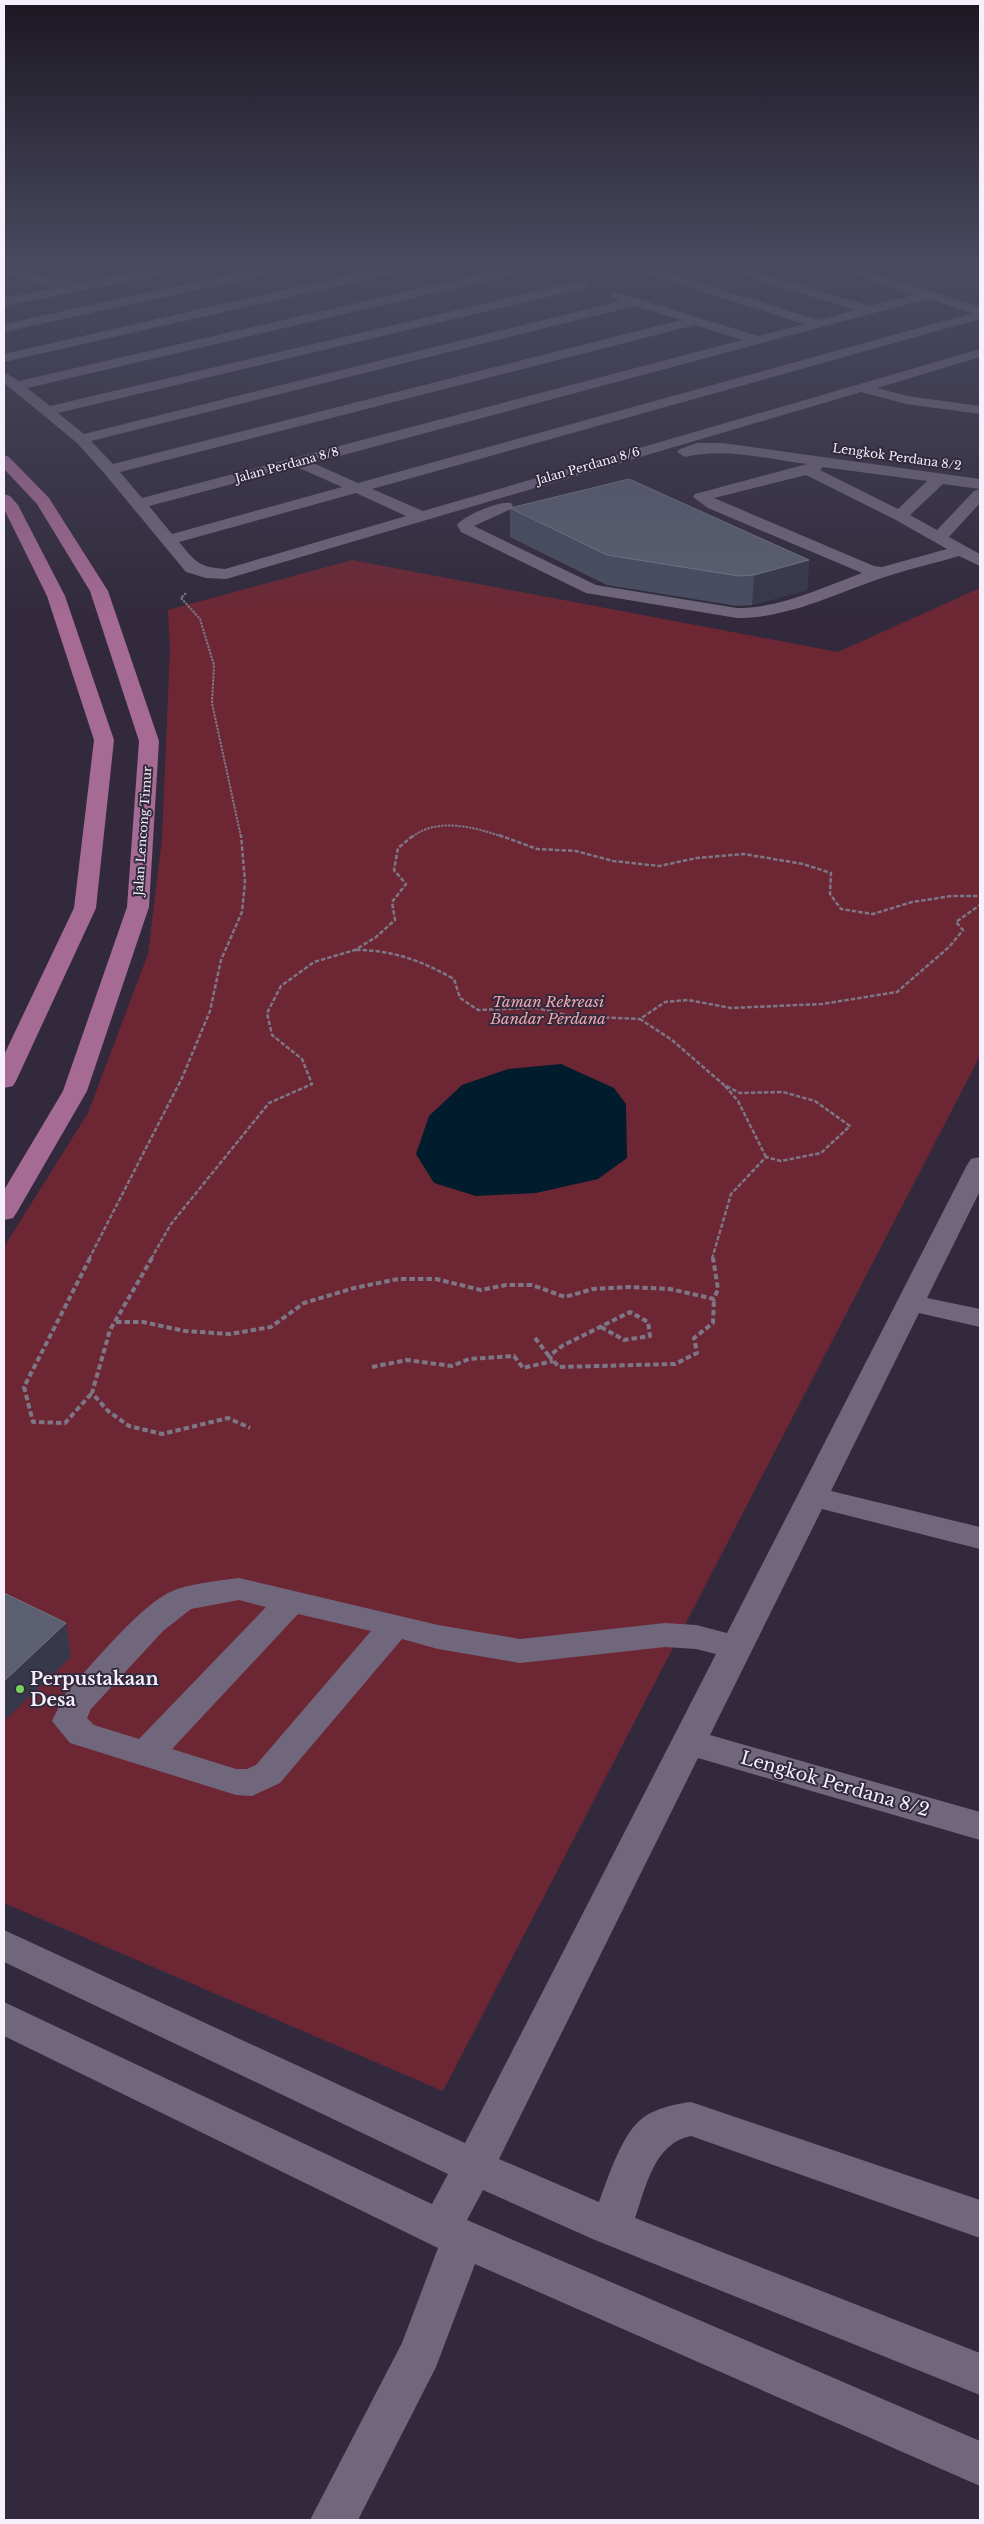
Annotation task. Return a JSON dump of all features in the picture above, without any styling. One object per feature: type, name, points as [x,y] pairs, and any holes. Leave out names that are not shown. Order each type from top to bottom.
[{"type":"highway","name":"Jalan Lencong Timur","points":[[4,460],[43,501],[99,591],[149,741],[138,907],[74,1091],[4,1212]]},
{"type":"highway","points":[[4,499],[10,505],[56,596],[104,740],[86,908],[4,1082]]},
{"type":"street","points":[[9,380],[81,439],[140,504],[192,568],[206,573],[226,574]]},
{"type":"street","points":[[16,386],[43,380]]},
{"type":"street","points":[[47,411],[182,380]]},
{"type":"street","points":[[247,380],[275,392]]},
{"type":"street","points":[[81,439],[323,380]]},
{"type":"street","points":[[110,470],[465,380]]},
{"type":"street","points":[[562,380],[582,387]]},
{"type":"street","name":"Jalan Perdana 8/8","points":[[140,504],[609,380]]},
{"type":"street","points":[[169,540],[750,380]]},
{"type":"street","points":[[776,380],[792,385]]},
{"type":"street","name":"Jalan Perdana 8/6","points":[[226,574],[637,452],[890,380]]},
{"type":"street","points":[[862,388],[906,400],[980,410]]},
{"type":"street","points":[[810,391],[828,397]]},
{"type":"street","points":[[244,400],[359,446]]},
{"type":"street","points":[[511,406],[592,435]]},
{"type":"street","points":[[726,427],[753,434]]},
{"type":"street","points":[[726,427],[738,450]]},
{"type":"street","name":"Lengkok Perdana 8/2","points":[[807,444],[931,462]]},
{"type":"street","points":[[619,445],[637,452]]},
{"type":"street","points":[[963,550],[882,572],[784,608],[758,613],[738,613],[592,589],[557,574],[467,529],[465,526],[478,516],[506,506],[696,448],[738,450],[980,484]]},
{"type":"street","points":[[299,462],[420,516]]},
{"type":"street","points":[[824,462],[808,470],[701,497],[714,505],[851,564],[882,572]]},
{"type":"street","points":[[808,470],[900,516],[980,561]]},
{"type":"street","points":[[900,516],[939,479]]},
{"type":"street","points":[[939,537],[980,494]]},
{"type":"street","points":[[688,508],[714,505]]},
{"type":"street","points":[[814,566],[828,568],[851,564]]},
{"type":"street","points":[[333,2520],[420,2352],[452,2234],[474,2167],[980,1165]]},
{"type":"street","points":[[911,1303],[980,1318]]},
{"type":"street","points":[[813,1497],[980,1538]]},
{"type":"street","points":[[395,1625],[268,1774],[252,1783],[236,1782],[82,1734],[69,1721],[77,1703],[151,1623],[180,1601],[209,1592],[239,1589],[292,1600],[395,1625],[438,1637],[520,1651],[665,1635],[696,1637],[737,1648]]},
{"type":"street","points":[[146,1754],[292,1600]]},
{"type":"street","name":"Lengkok Perdana 8/2","points":[[689,1742],[980,1826]]},
{"type":"street","points":[[4,1945],[474,2167],[610,2227],[980,2374]]},
{"type":"street","points":[[4,2018],[452,2234],[980,2464]]},
{"type":"street","points":[[610,2227],[642,2150],[655,2131],[673,2122],[691,2119],[980,2219]]},
{"type":"path","points":[[226,574],[194,584],[181,598],[200,619],[214,665],[212,704],[240,824],[245,882],[242,912],[221,960],[210,1011],[182,1078],[24,1387],[33,1422],[65,1422],[92,1393],[98,1364],[115,1322],[171,1224],[269,1103],[312,1084],[302,1059],[272,1035],[267,1013],[281,986],[314,962],[355,950],[376,937],[395,920],[392,902],[406,884],[394,870],[398,848],[421,830],[460,825],[481,829],[537,848],[576,851],[613,861],[659,866],[696,858],[744,854],[803,864],[831,873],[830,894],[841,909],[873,914],[912,902],[952,896],[980,896]]},
{"type":"path","points":[[640,1019],[665,1002],[688,1000],[731,1008],[822,1004],[897,992],[949,947],[963,930],[956,922],[980,905]]},
{"type":"path","points":[[355,950],[376,950],[408,955],[435,967],[454,978],[460,998],[478,1010],[536,1008],[571,1016],[640,1019],[672,1040],[724,1084],[738,1100],[766,1157],[781,1161],[821,1153],[850,1126],[815,1101],[783,1092],[740,1093],[724,1084]]},
{"type":"path","points":[[535,1338],[559,1367],[675,1364],[697,1353],[694,1338],[713,1323],[714,1299],[718,1289],[712,1260],[719,1230],[731,1194],[766,1157]]},
{"type":"path","points":[[115,1322],[142,1322],[185,1331],[230,1334],[270,1327],[304,1303],[354,1288],[398,1279],[436,1279],[481,1290],[506,1285],[532,1285],[565,1297],[593,1289],[628,1286],[670,1289],[714,1299]]},
{"type":"path","points":[[549,1356],[562,1346],[630,1312],[648,1322],[650,1336],[630,1343],[614,1337],[601,1327]]},
{"type":"path","points":[[372,1367],[407,1360],[452,1366],[469,1359],[514,1356],[523,1368],[553,1361]]},
{"type":"path","points":[[92,1393],[108,1411],[129,1426],[162,1434],[228,1418],[250,1428]]},
{"type":"green space","name":"Taman Rekreasi Bandar Perdana","points":[[352,560],[838,652],[980,588],[980,1056],[443,2091],[4,1903],[4,1247],[88,1113],[148,954],[162,839],[170,649],[168,610]]},
{"type":"water","points":[[561,1064],[614,1088],[626,1104],[627,1158],[598,1179],[536,1193],[476,1196],[434,1183],[416,1154],[429,1116],[462,1085],[508,1069]]},
{"type":"building","points":[[629,479],[809,560],[754,575],[739,576],[607,555],[510,508]]},
{"type":"building","points":[[4,1593],[66,1623],[4,1681]]},
{"type":"place","name":"Perpustakaan Desa","points":[[20,1689]]}]
